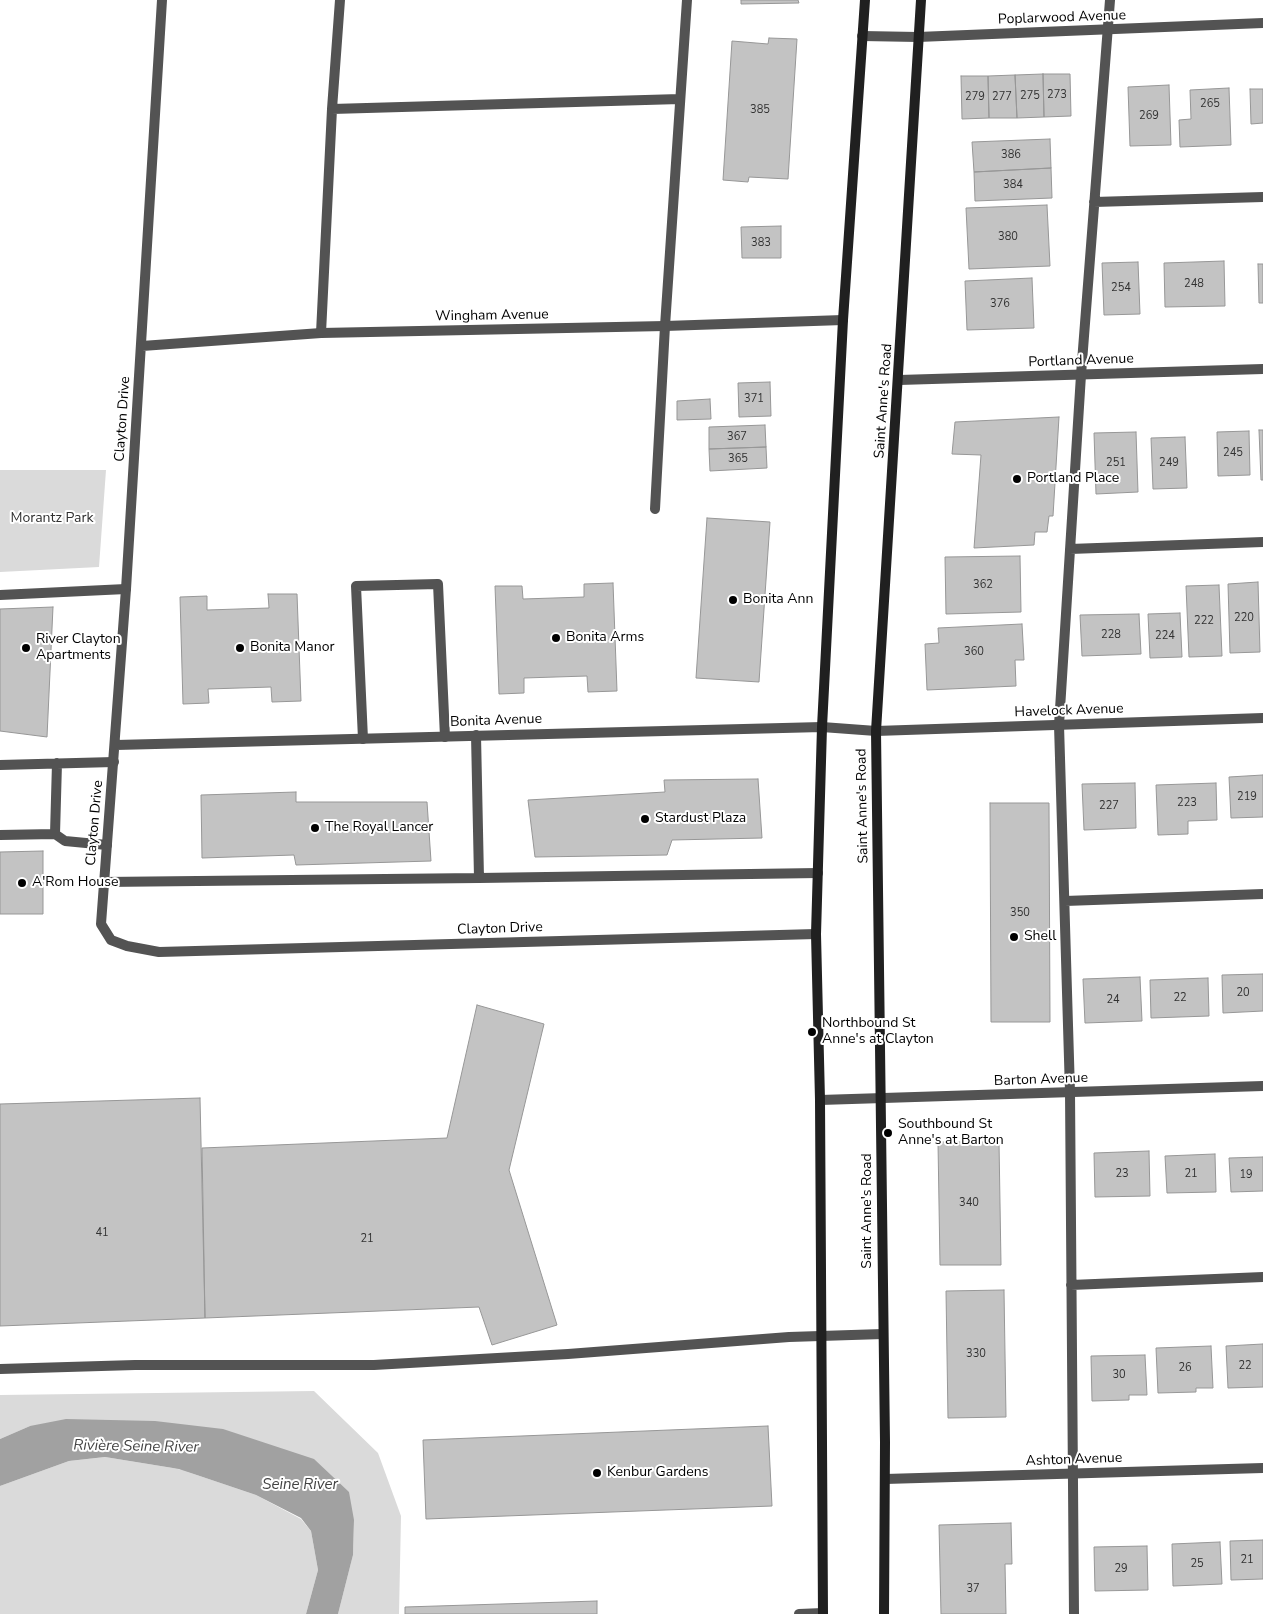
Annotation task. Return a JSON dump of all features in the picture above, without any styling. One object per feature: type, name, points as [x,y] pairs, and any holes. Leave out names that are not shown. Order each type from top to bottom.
[{"type":"main road","points":[[823,1613],[820,1100],[816,934],[822,727],[843,320],[865,0]]},
{"type":"main road","name":"Saint Anne's Road","points":[[884,1614],[885,1479],[876,731],[921,0]]},
{"type":"street","name":"Clayton Drive","points":[[162,0],[116,745],[101,924],[111,940],[127,946],[159,952],[816,934]]},
{"type":"street","points":[[321,333],[332,109],[340,0]]},
{"type":"street","points":[[655,509],[665,326],[687,0]]},
{"type":"street","points":[[1074,1614],[1070,1092],[1060,725],[1081,375],[1110,0]]},
{"type":"street","name":"Poplarwood Avenue","points":[[862,36],[918,38],[1263,23]]},
{"type":"street","points":[[332,109],[680,99]]},
{"type":"street","points":[[1094,202],[1263,197]]},
{"type":"street","name":"Wingham Avenue","points":[[142,346],[321,333],[665,326],[843,320]]},
{"type":"street","name":"Portland Avenue","points":[[899,380],[1263,369]]},
{"type":"street","points":[[1070,549],[1263,542]]},
{"type":"street","points":[[363,739],[356,586],[438,584],[444,737]]},
{"type":"street","points":[[0,596],[126,589]]},
{"type":"street","name":"Havelock Avenue","points":[[876,731],[1263,718]]},
{"type":"street","name":"Bonita Avenue","points":[[116,745],[822,727],[876,731]]},
{"type":"street","points":[[476,736],[479,878]]},
{"type":"street","points":[[0,765],[114,762]]},
{"type":"street","points":[[54,834],[57,763]]},
{"type":"street","points":[[0,835],[54,834],[65,841],[108,845]]},
{"type":"street","points":[[104,882],[818,873]]},
{"type":"street","points":[[1065,901],[1263,894]]},
{"type":"street","name":"Barton Avenue","points":[[820,1100],[1263,1086]]},
{"type":"street","points":[[1071,1285],[1263,1277]]},
{"type":"street","points":[[0,1369],[135,1365],[374,1365],[568,1354],[821,1335],[883,1334]]},
{"type":"street","name":"Ashton Avenue","points":[[885,1479],[1263,1468]]},
{"type":"street","points":[[799,1614],[823,1613]]},
{"type":"green space","name":"Morantz Park","points":[[0,470],[106,470],[99,567],[0,572]]},
{"type":"green space","points":[[314,1391],[378,1453],[401,1516],[399,1614],[338,1614],[353,1555],[354,1520],[30,1426],[0,1439],[0,1395]]},
{"type":"green space","points":[[105,1457],[179,1469],[256,1495],[301,1519],[311,1531],[318,1570],[306,1614],[0,1614],[0,1486],[69,1461]]},
{"type":"water","name":"Seine River","points":[[66,1419],[155,1421],[223,1429],[314,1459],[349,1492],[354,1520],[353,1555],[338,1614],[306,1614],[318,1570],[311,1531],[301,1518],[256,1495],[179,1469],[105,1457],[69,1461],[0,1486],[0,1439],[30,1426]]},
{"type":"building","points":[[741,0],[798,0],[799,3],[741,4]]},
{"type":"building","points":[[769,38],[797,39],[788,179],[749,177],[748,182],[723,180],[732,41],[768,44]]},
{"type":"building","points":[[1043,74],[1070,74],[1071,116],[1044,117]]},
{"type":"building","points":[[1043,74],[1044,117],[1017,118],[1015,75]]},
{"type":"building","points":[[1015,75],[1017,118],[989,118],[988,76]]},
{"type":"building","points":[[961,76],[988,76],[989,118],[962,119]]},
{"type":"building","points":[[1169,85],[1171,145],[1130,146],[1128,87]]},
{"type":"building","points":[[1229,88],[1231,145],[1180,147],[1179,120],[1191,119],[1190,90]]},
{"type":"building","points":[[1250,89],[1263,89],[1263,123],[1251,124]]},
{"type":"building","points":[[1050,139],[1051,168],[974,172],[972,142]]},
{"type":"building","points":[[1051,168],[1052,198],[975,201],[974,172]]},
{"type":"building","points":[[1047,205],[1050,266],[969,269],[966,208]]},
{"type":"building","points":[[781,226],[781,258],[742,258],[741,227]]},
{"type":"building","points":[[1224,261],[1225,306],[1165,307],[1164,263]]},
{"type":"building","points":[[1138,262],[1140,314],[1104,315],[1102,263]]},
{"type":"building","points":[[1258,264],[1263,264],[1263,303],[1259,303]]},
{"type":"building","points":[[1032,278],[1034,328],[967,330],[965,281]]},
{"type":"building","points":[[770,382],[771,416],[739,417],[738,383]]},
{"type":"building","points":[[710,399],[711,419],[677,420],[677,401]]},
{"type":"building","name":"Portland Place","points":[[1059,417],[1053,516],[1049,516],[1047,532],[1035,532],[1034,545],[974,548],[981,455],[952,454],[955,422]]},
{"type":"building","points":[[765,425],[766,447],[709,449],[709,427]]},
{"type":"building","points":[[1259,430],[1263,430],[1263,480],[1261,480]]},
{"type":"building","points":[[1249,431],[1250,475],[1218,476],[1217,432]]},
{"type":"building","points":[[1136,432],[1138,492],[1096,494],[1094,433]]},
{"type":"building","points":[[1185,437],[1187,488],[1153,489],[1151,438]]},
{"type":"building","points":[[766,447],[767,468],[710,471],[709,449]]},
{"type":"building","name":"Bonita Ann","points":[[707,518],[770,522],[759,682],[696,678]]},
{"type":"building","points":[[1020,556],[1021,612],[946,614],[945,557]]},
{"type":"building","points":[[1258,582],[1260,652],[1230,653],[1228,584]]},
{"type":"building","name":"Bonita Arms","points":[[613,583],[617,691],[588,692],[587,676],[524,678],[524,693],[499,694],[495,586],[522,586],[523,599],[584,597],[584,584]]},
{"type":"building","points":[[1219,585],[1222,656],[1189,657],[1186,586]]},
{"type":"building","name":"Bonita Manor","points":[[268,594],[297,594],[301,701],[272,702],[271,687],[208,689],[209,703],[183,704],[180,597],[207,596],[207,610],[269,608]]},
{"type":"building","name":"River Clayton Apartments","points":[[53,607],[47,737],[0,731],[0,609]]},
{"type":"building","points":[[1180,613],[1182,657],[1150,658],[1148,614]]},
{"type":"building","points":[[1139,614],[1141,654],[1082,656],[1080,615]]},
{"type":"building","points":[[1022,624],[1024,660],[1015,660],[1016,686],[927,690],[925,644],[939,643],[938,628]]},
{"type":"building","points":[[1263,775],[1263,817],[1231,818],[1229,777]]},
{"type":"building","name":"Stardust Plaza","points":[[758,779],[762,838],[672,840],[667,855],[535,857],[528,800],[665,792],[664,780]]},
{"type":"building","points":[[1135,783],[1136,828],[1084,830],[1082,784]]},
{"type":"building","points":[[1216,783],[1217,820],[1188,821],[1188,834],[1158,835],[1156,785]]},
{"type":"building","name":"The Royal Lancer","points":[[296,792],[296,802],[427,802],[431,861],[296,865],[294,855],[202,858],[201,795]]},
{"type":"building","points":[[990,803],[1049,803],[1050,1022],[991,1022]]},
{"type":"building","name":"A'Rom House","points":[[43,851],[43,914],[0,914],[0,852]]},
{"type":"building","points":[[1263,974],[1263,1011],[1223,1013],[1222,975]]},
{"type":"building","points":[[1140,977],[1142,1021],[1085,1023],[1083,979]]},
{"type":"building","points":[[1208,978],[1209,1016],[1151,1018],[1150,980]]},
{"type":"building","points":[[477,1005],[544,1024],[509,1170],[557,1325],[492,1345],[479,1307],[205,1318],[202,1148],[447,1138]]},
{"type":"building","points":[[200,1098],[205,1318],[0,1326],[0,1104]]},
{"type":"building","points":[[938,1142],[999,1142],[1001,1265],[940,1265]]},
{"type":"building","points":[[1149,1151],[1150,1196],[1095,1197],[1094,1153]]},
{"type":"building","points":[[1215,1154],[1216,1192],[1167,1193],[1165,1156]]},
{"type":"building","points":[[1263,1157],[1263,1191],[1231,1192],[1229,1158]]},
{"type":"building","points":[[1004,1290],[1006,1417],[948,1418],[946,1291]]},
{"type":"building","points":[[1263,1344],[1263,1387],[1228,1388],[1226,1346]]},
{"type":"building","points":[[1211,1346],[1213,1388],[1196,1388],[1196,1392],[1158,1393],[1156,1348]]},
{"type":"building","points":[[1145,1355],[1147,1395],[1129,1395],[1129,1400],[1092,1401],[1091,1356]]},
{"type":"building","name":"Kenbur Gardens","points":[[768,1426],[772,1506],[426,1519],[423,1440]]},
{"type":"building","points":[[1011,1523],[1012,1564],[1005,1564],[1006,1614],[941,1614],[939,1525]]},
{"type":"building","points":[[1263,1540],[1263,1579],[1231,1580],[1230,1541]]},
{"type":"building","points":[[1220,1542],[1222,1584],[1173,1586],[1172,1544]]},
{"type":"building","points":[[1147,1546],[1148,1590],[1095,1591],[1094,1547]]},
{"type":"building","points":[[597,1601],[597,1614],[405,1614],[405,1607]]},
{"type":"place","name":"Portland Place","points":[[1017,479]]},
{"type":"place","name":"Bonita Ann","points":[[733,600]]},
{"type":"place","name":"Bonita Arms","points":[[556,638]]},
{"type":"place","name":"River Clayton Apartments","points":[[26,648]]},
{"type":"place","name":"Bonita Manor","points":[[240,648]]},
{"type":"place","name":"Stardust Plaza","points":[[645,819]]},
{"type":"place","name":"The Royal Lancer","points":[[315,828]]},
{"type":"place","name":"A'Rom House","points":[[22,883]]},
{"type":"place","name":"Shell","points":[[1014,937]]},
{"type":"place","name":"Northbound St Anne's at Clayton","points":[[812,1032]]},
{"type":"place","name":"Southbound St Anne's at Barton","points":[[888,1133]]},
{"type":"place","name":"Kenbur Gardens","points":[[597,1473]]},
{"type":"water label","name":"Rivière Seine River","points":[[136,1447]]}]
